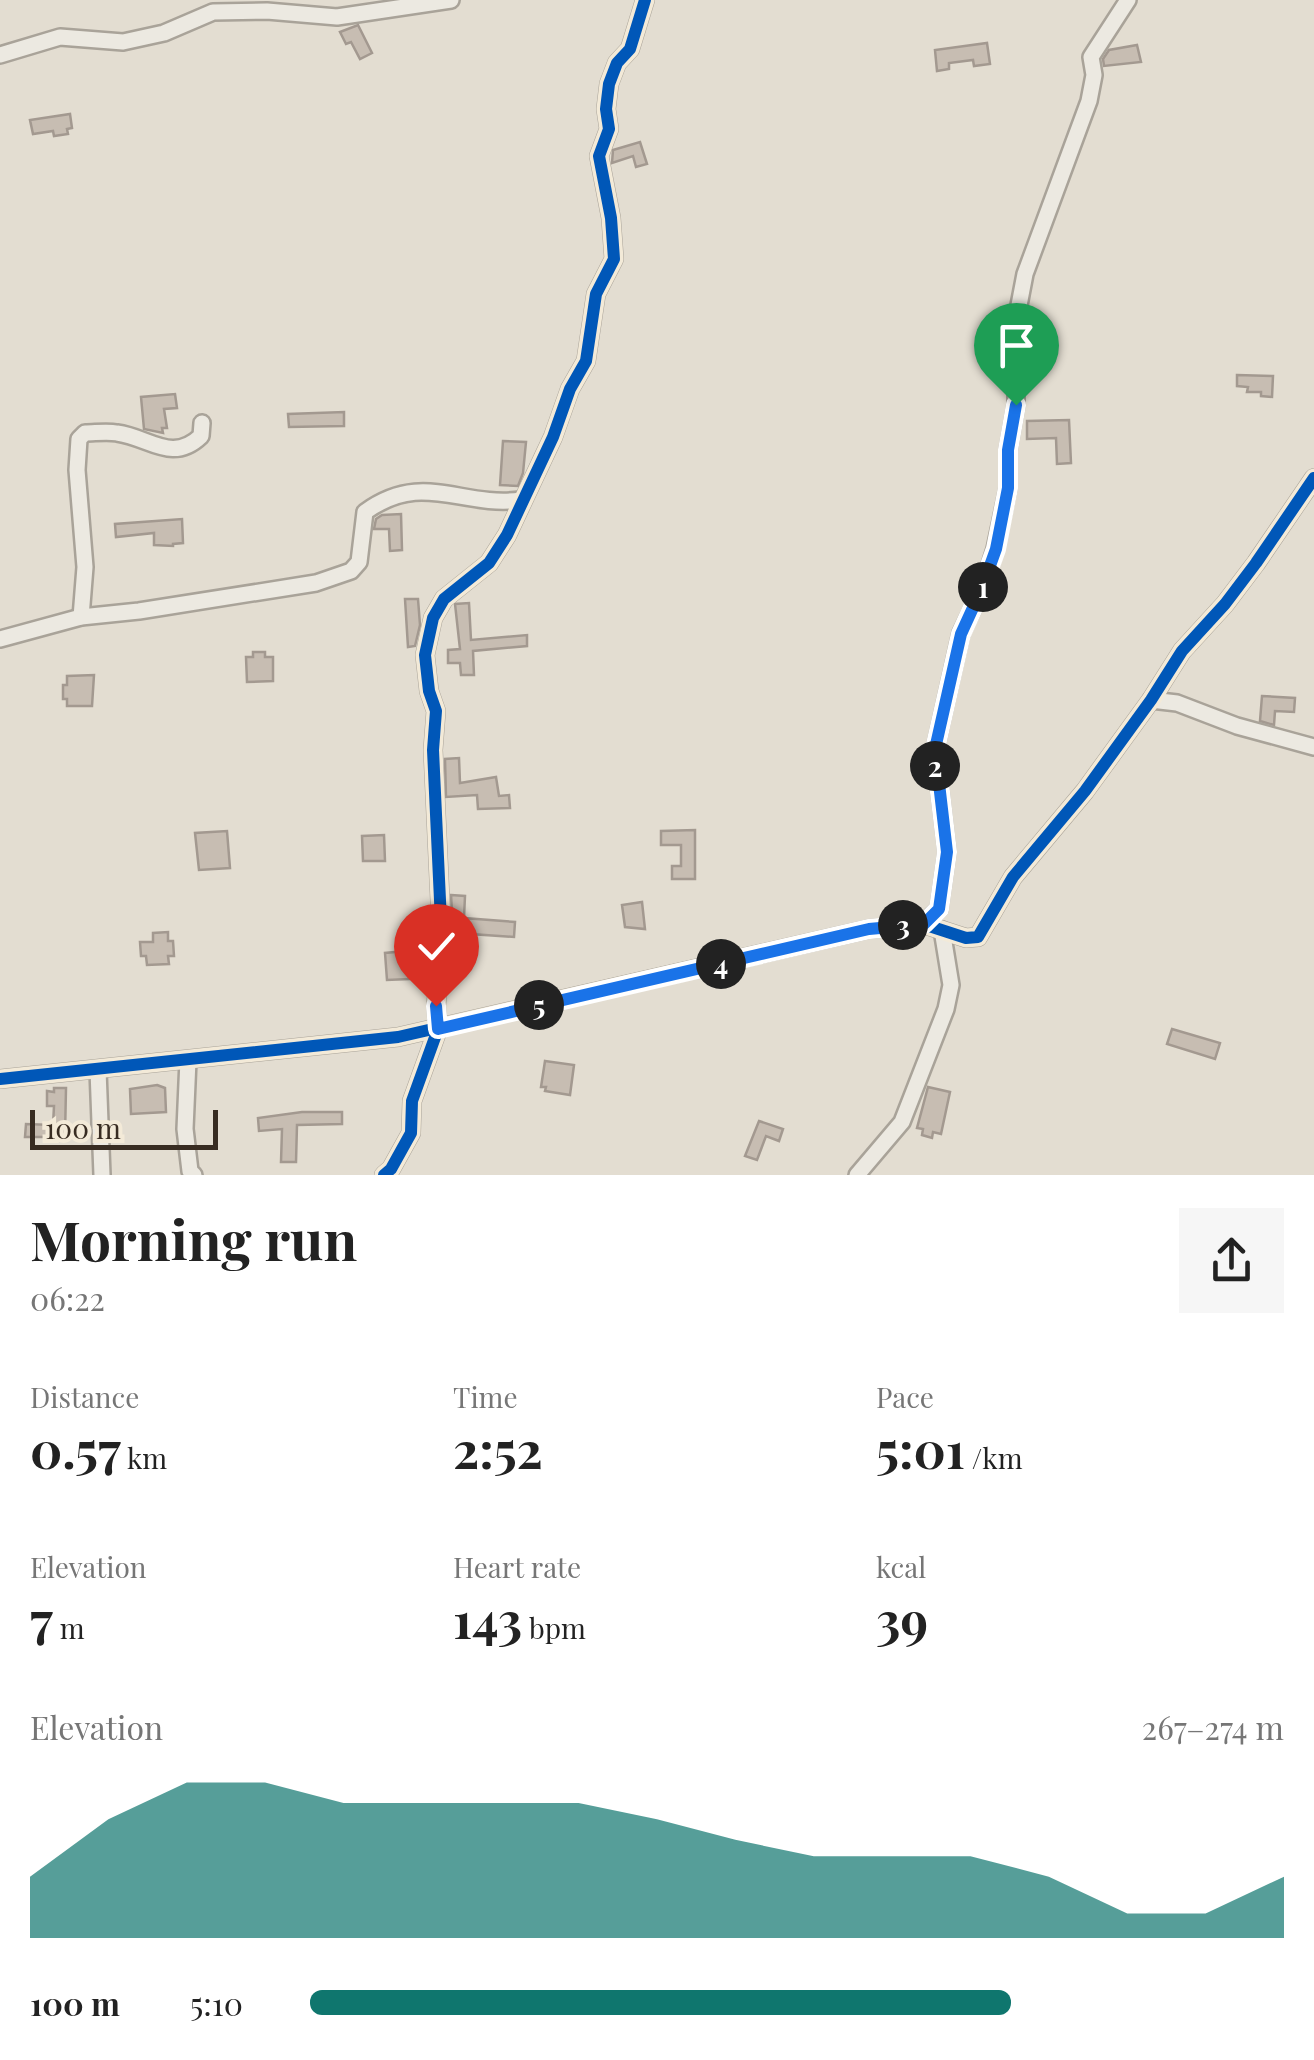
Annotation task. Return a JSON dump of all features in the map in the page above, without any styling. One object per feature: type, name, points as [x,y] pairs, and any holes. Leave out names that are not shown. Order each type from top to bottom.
[{"type":"street","points":[[0,55],[60,36],[123,42],[164,33],[213,12],[337,17],[426,2],[445,4],[451,0]]},
{"type":"street","points":[[384,1175],[411,1133],[412,1101],[438,1029],[436,1006],[442,943],[433,750],[436,711],[425,655],[433,618],[444,598],[489,563],[507,536],[586,360],[596,294],[614,259],[611,218],[598,156],[609,129],[609,84],[617,63],[630,48],[645,0]]},
{"type":"street","points":[[924,924],[939,909],[947,852],[935,749],[961,634],[991,562],[1008,488],[1008,450],[1016,405],[1016,321],[1026,274],[1089,101],[1094,75],[1091,57],[1128,0]]},
{"type":"street","points":[[81,617],[85,567],[77,470],[79,439],[84,433],[118,433],[158,448],[178,450],[201,436],[202,423]]},
{"type":"street","points":[[0,1079],[438,1029],[869,929],[924,924],[966,938],[978,936],[1013,877],[1085,791],[1182,650],[1246,577],[1314,478]]},
{"type":"street","points":[[0,639],[81,617],[316,583],[351,571],[359,562],[365,512],[385,498],[411,491],[498,503],[521,500]]},
{"type":"street","points":[[1151,700],[1176,702],[1238,726],[1314,746]]},
{"type":"street","points":[[857,1175],[902,1122],[946,1008],[951,985],[942,930]]},
{"type":"street","points":[[188,1060],[185,1129],[190,1171],[194,1175]]},
{"type":"street","points":[[98,1070],[102,1175]]},
{"type":"building","points":[[358,25],[372,53],[360,59],[340,32]]},
{"type":"building","points":[[987,43],[990,64],[974,66],[973,60],[949,63],[949,69],[937,71],[935,50]]},
{"type":"building","points":[[1137,45],[1141,62],[1104,66],[1103,59],[1109,50]]},
{"type":"building","points":[[70,114],[72,128],[67,129],[68,134],[33,134],[30,120]]},
{"type":"building","points":[[640,142],[647,164],[636,167],[633,156],[612,163],[613,150]]},
{"type":"building","points":[[1237,375],[1273,376],[1272,397],[1237,386]]},
{"type":"building","points":[[175,394],[177,408],[164,409],[167,428],[162,428],[163,433],[144,429],[141,397]]},
{"type":"building","points":[[344,412],[344,426],[289,427],[288,414]]},
{"type":"building","points":[[1069,420],[1071,463],[1057,464],[1056,438],[1027,439],[1027,421]]},
{"type":"building","points":[[503,441],[526,442],[518,486],[500,485]]},
{"type":"building","points":[[401,514],[402,550],[390,551],[389,529],[374,529],[376,519]]},
{"type":"building","points":[[182,519],[183,543],[173,546],[154,545],[154,533],[116,537],[115,524]]},
{"type":"building","points":[[405,599],[418,599],[420,625],[415,646],[408,647]]},
{"type":"building","points":[[469,603],[471,640],[527,635],[527,646],[473,651],[474,675],[461,675],[460,663],[448,663],[448,650],[460,649],[455,604]]},
{"type":"building","points":[[253,652],[273,657],[273,681],[247,682],[246,657],[253,657]]},
{"type":"building","points":[[94,675],[92,706],[67,706],[63,685],[67,685],[67,676]]},
{"type":"building","points":[[1262,696],[1295,698],[1294,712],[1275,711],[1274,725],[1260,721]]},
{"type":"building","points":[[459,758],[460,783],[496,777],[499,796],[509,795],[510,808],[478,809],[477,795],[446,797],[445,759]]},
{"type":"building","points":[[695,830],[695,879],[672,879],[672,866],[681,866],[681,845],[661,845],[661,831]]},
{"type":"building","points":[[227,831],[230,868],[199,870],[195,833]]},
{"type":"building","points":[[384,835],[385,861],[363,861],[362,836]]},
{"type":"building","points":[[451,895],[465,896],[464,918],[515,922],[514,937],[471,934],[472,929],[453,928]]},
{"type":"building","points":[[642,902],[645,929],[625,927],[622,905]]},
{"type":"building","points":[[168,932],[174,956],[168,956],[169,964],[147,965],[146,956],[141,956],[140,942],[153,942],[153,933]]},
{"type":"building","points":[[416,950],[417,973],[408,974],[409,979],[387,980],[385,953]]},
{"type":"building","points":[[1172,1029],[1220,1043],[1215,1059],[1167,1044]]},
{"type":"building","points":[[545,1061],[574,1065],[570,1095],[541,1087]]},
{"type":"building","points":[[157,1085],[165,1088],[166,1112],[131,1114],[130,1089]]},
{"type":"building","points":[[928,1087],[950,1092],[941,1134],[933,1132],[932,1138],[922,1135],[923,1129],[917,1128]]},
{"type":"building","points":[[54,1088],[66,1088],[65,1137],[25,1137],[26,1124],[53,1125],[54,1106],[47,1106],[47,1091],[54,1092]]},
{"type":"building","points":[[342,1112],[342,1124],[297,1125],[296,1162],[281,1162],[282,1129],[259,1131],[258,1118]]},
{"type":"building","points":[[759,1121],[783,1129],[779,1141],[766,1136],[757,1160],[745,1156]]},
{"type":"cycle path","points":[[384,1175],[411,1133],[412,1101],[438,1029],[436,1006],[442,943],[433,750],[436,711],[429,691],[425,655],[433,618],[444,599],[489,563],[507,535],[586,361],[596,294],[614,259],[599,156],[609,129],[609,84],[617,63],[630,49],[645,0]]},
{"type":"cycle path","points":[[0,1079],[398,1037],[869,929],[923,924],[966,938],[978,937],[1013,877],[1085,791],[1182,651],[1225,604],[1314,478]]},
{"type":"route","points":[[436,1006],[438,1029],[869,929],[924,924],[939,909],[947,852],[935,749],[961,634],[996,549],[1008,488],[1008,450],[1016,405]]}]
